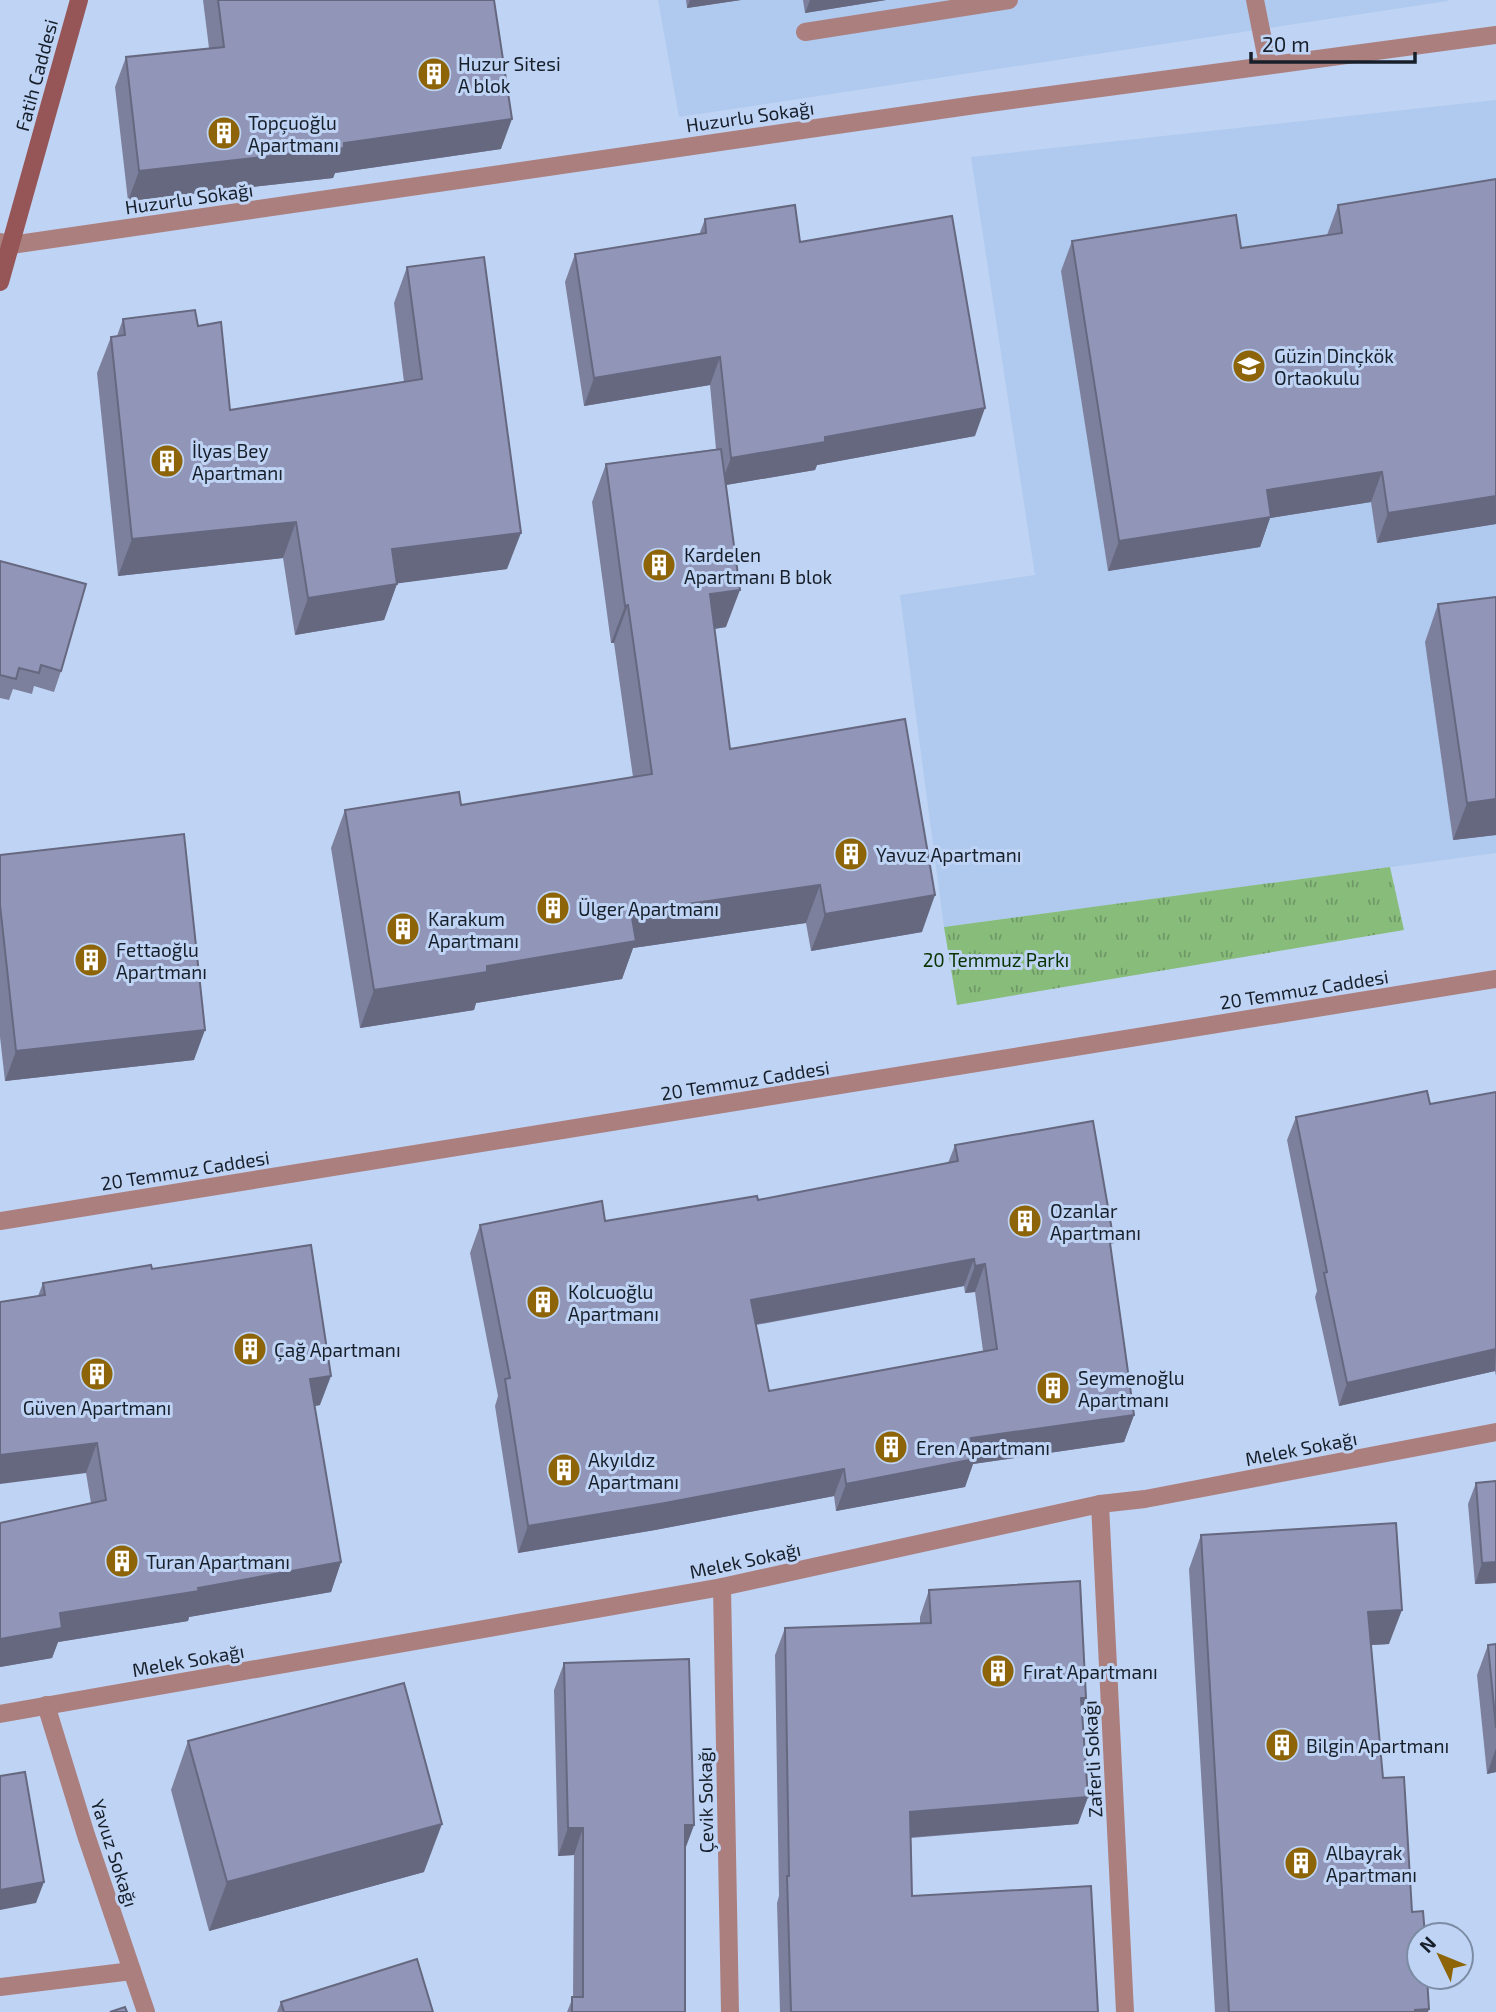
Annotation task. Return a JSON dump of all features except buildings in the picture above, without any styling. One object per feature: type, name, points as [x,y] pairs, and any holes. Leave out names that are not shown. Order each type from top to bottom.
[{"type":"main road","name":"Fatih Caddesi","points":[[0,282],[6,243],[79,0]]},
{"type":"street","points":[[805,32],[1009,0]]},
{"type":"street","points":[[1255,0],[1268,65]]},
{"type":"street","name":"Huzurlu Sokağı","points":[[6,243],[1496,34]]},
{"type":"street","name":"20 Temmuz Caddesi","points":[[0,1221],[1496,979]]},
{"type":"street","name":"Melek Sokağı","points":[[0,1714],[722,1587],[1100,1504],[1145,1499],[1496,1432]]},
{"type":"street","name":"Zaferli Sokağı","points":[[1100,1504],[1125,2012]]},
{"type":"street","name":"Çevik Sokağı","points":[[722,1587],[730,2012]]},
{"type":"street","name":"Yavuz Sokağı","points":[[46,1705],[86,1835],[146,2012]]},
{"type":"street","points":[[0,1987],[132,1971]]},
{"type":"shaded area","points":[[658,0],[1447,0],[1448,1],[679,117]]},
{"type":"shaded area","name":"Güzin Dinçkök Ortaokulu","points":[[1496,100],[1496,853],[944,927],[900,595],[1035,575],[971,157]]},
{"type":"green space","name":"20 Temmuz Parkı","points":[[1390,867],[1404,930],[957,1005],[944,927]]},
{"type":"place","name":"Huzur Sitesi A blok","points":[[434,74]]},
{"type":"place","name":"Topçuoğlu Apartmanı","points":[[224,133]]},
{"type":"place","name":"Güzin Dinçkök Ortaokulu","points":[[1249,366]]},
{"type":"place","name":"İlyas Bey Apartmanı","points":[[167,461]]},
{"type":"place","name":"Kardelen Apartmanı B blok","points":[[659,565]]},
{"type":"place","name":"Yavuz Apartmanı","points":[[851,854]]},
{"type":"place","name":"Ülger Apartmanı","points":[[553,908]]},
{"type":"place","name":"Karakum Apartmanı","points":[[403,929]]},
{"type":"place","name":"Fettaoğlu Apartmanı","points":[[91,960]]},
{"type":"place","name":"Ozanlar Apartmanı","points":[[1025,1221]]},
{"type":"place","name":"Kolcuoğlu Apartmanı","points":[[543,1302]]},
{"type":"place","name":"Çağ Apartmanı","points":[[250,1349]]},
{"type":"place","name":"Güven Apartmanı","points":[[97,1374]]},
{"type":"place","name":"Seymenoğlu Apartmanı","points":[[1053,1388]]},
{"type":"place","name":"Eren Apartmanı","points":[[891,1447]]},
{"type":"place","name":"Akyıldız Apartmanı","points":[[564,1470]]},
{"type":"place","name":"Turan Apartmanı","points":[[122,1561]]},
{"type":"place","name":"Fırat Apartmanı","points":[[998,1671]]},
{"type":"place","name":"Bilgin Apartmanı","points":[[1282,1745]]},
{"type":"place","name":"Albayrak Apartmanı","points":[[1301,1863]]}]
